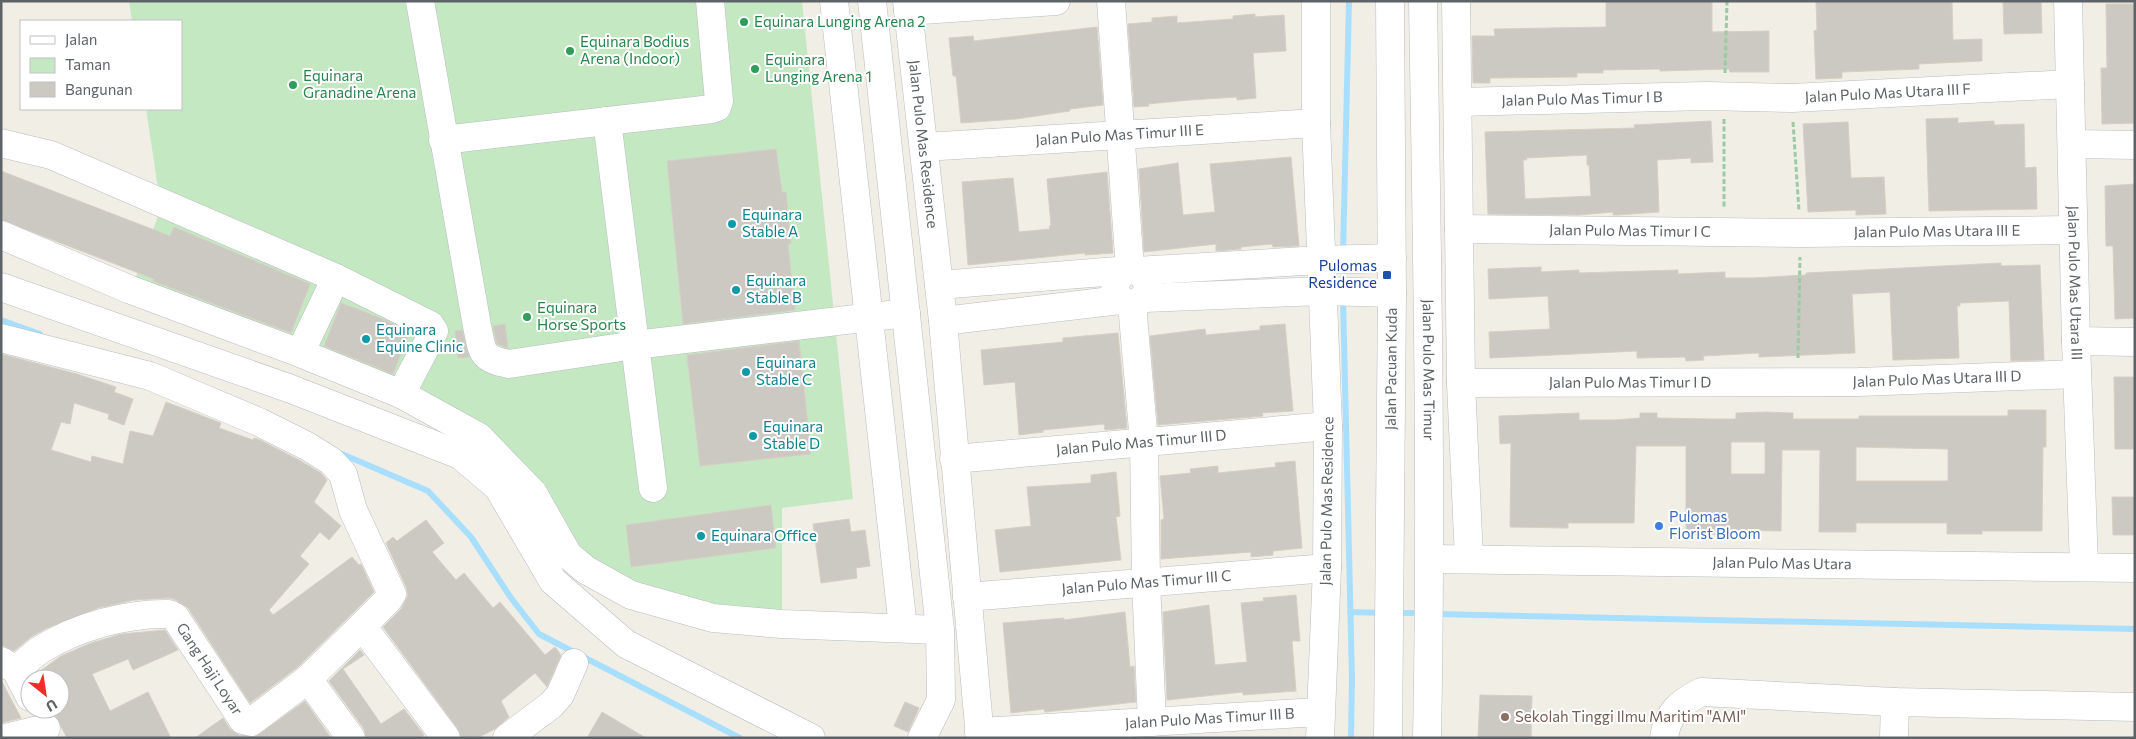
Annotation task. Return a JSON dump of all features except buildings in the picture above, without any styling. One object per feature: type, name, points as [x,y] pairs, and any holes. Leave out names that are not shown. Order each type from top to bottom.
[{"type":"street","points":[[420,1],[477,326],[482,351],[491,360],[509,364],[635,345],[906,312]]},
{"type":"street","points":[[443,140],[712,109],[720,101],[710,1]]},
{"type":"street","points":[[834,1],[904,628]]},
{"type":"street","points":[[872,1],[940,630],[941,700],[922,738]]},
{"type":"street","points":[[908,6],[1056,1]]},
{"type":"street","points":[[1110,1],[1130,271]]},
{"type":"street","name":"Jalan Pulo Mas Residence","points":[[1316,1],[1316,123],[1328,291],[1327,568],[1320,725]]},
{"type":"street","name":"Jalan Pacuan Kuda","points":[[1388,738],[1390,594],[1384,258],[1390,1]]},
{"type":"street","name":"Jalan Pulo Mas Timur","points":[[1423,1],[1430,365],[1430,590],[1426,738]]},
{"type":"street","name":"Jalan Pulo Mas Timur","points":[[1456,1],[1461,383],[1469,558]]},
{"type":"street","name":"Jalan Pulo Mas Utara III","points":[[2068,1],[2076,341],[2084,566]]},
{"type":"street","name":"Jalan Pulo Mas Residence","points":[[908,6],[943,320],[980,735]]},
{"type":"street","name":"Jalan Pulo Mas Utara III F","points":[[1715,97],[1792,98],[2070,84]]},
{"type":"street","name":"Jalan Pulo Mas Timur I B","points":[[1458,102],[1715,97]]},
{"type":"street","points":[[607,121],[653,488]]},
{"type":"street","name":"Jalan Pulo Mas Timur III E","points":[[924,147],[1316,123]]},
{"type":"street","points":[[1,143],[51,155],[336,278],[433,328],[434,331],[401,394]]},
{"type":"street","points":[[2072,144],[2135,145]]},
{"type":"street","name":"Jalan Pulo Mas Timur I C","points":[[1460,229],[1801,234]]},
{"type":"street","name":"Jalan Pulo Mas Utara III E","points":[[1801,234],[2073,230]]},
{"type":"street","points":[[1,235],[131,290],[401,394],[479,437],[533,493],[568,554],[586,570],[632,596],[713,618],[781,624],[940,630]]},
{"type":"street","points":[[939,285],[1130,271],[1384,258]]},
{"type":"street","points":[[1130,271],[1118,276],[1114,288],[1132,301],[1144,442],[1146,581],[1152,722]]},
{"type":"street","points":[[300,354],[336,278]]},
{"type":"street","points":[[1,288],[291,389],[460,455],[498,487],[553,581],[626,644],[811,738]]},
{"type":"street","points":[[943,320],[1132,301],[1328,291],[1385,293]]},
{"type":"street","name":"Gang Haji Loyar","points":[[1,338],[150,376],[259,422],[307,446],[331,461],[343,474],[352,510],[392,594],[308,679],[255,720],[247,722],[243,720],[175,617],[169,614],[119,619],[69,635],[9,666]]},
{"type":"street","points":[[2076,341],[2135,342]]},
{"type":"street","name":"Jalan Pulo Mas Utara III D","points":[[1798,381],[1858,382],[2077,374]]},
{"type":"street","points":[[352,413],[366,380]]},
{"type":"street","name":"Jalan Pulo Mas Timur I D","points":[[1461,383],[1798,381]]},
{"type":"street","name":"Jalan Pulo Mas Timur III D","points":[[954,459],[1328,426]]},
{"type":"street","name":"Jalan Pulo Mas Utara","points":[[1430,559],[2135,568]]},
{"type":"street","name":"Jalan Pulo Mas Timur III C","points":[[967,597],[1146,581],[1327,568]]},
{"type":"street","points":[[362,626],[446,738]]},
{"type":"street","points":[[507,738],[560,695],[574,663]]},
{"type":"street","points":[[9,666],[20,682]]},
{"type":"street","points":[[308,679],[351,738]]},
{"type":"street","points":[[1664,738],[1666,722],[1683,701],[1701,692],[1895,702],[2135,707]]},
{"type":"street","points":[[1894,738],[1895,702]]},
{"type":"street","name":"Jalan Pulo Mas Timur III B","points":[[980,735],[1152,722],[1320,725]]},
{"type":"street","points":[[5,738],[45,725]]},
{"type":"path","points":[[1724,232],[1715,97],[1727,1]]},
{"type":"path","points":[[1792,98],[1801,234],[1798,381]]},
{"type":"green space","name":"Equinara Horse Sports","points":[[129,1],[802,1],[853,499],[782,508],[782,621],[635,595],[589,570],[483,436],[134,282],[161,208],[146,110],[182,110],[182,20],[132,20]]},
{"type":"waterway","points":[[1343,254],[1349,1]]},
{"type":"waterway","points":[[1343,297],[1352,679],[1351,738]]},
{"type":"waterway","points":[[1,320],[40,334]]},
{"type":"waterway","points":[[335,451],[428,491],[471,537],[511,598],[539,634],[740,738]]},
{"type":"waterway","points":[[1350,612],[1384,613]]},
{"type":"waterway","points":[[1396,613],[1421,613]]},
{"type":"waterway","points":[[1434,614],[2135,629]]},
{"type":"place","name":"Equinara Lunging Arena 2","points":[[744,22]]},
{"type":"place","name":"Equinara Bodius Arena (Indoor)","points":[[570,51]]},
{"type":"place","name":"Equinara Lunging Arena 1","points":[[755,69]]},
{"type":"place","name":"Equinara Granadine Arena","points":[[293,85]]},
{"type":"place","name":"Equinara Stable A","points":[[732,224]]},
{"type":"place","name":"Pulomas Residence","points":[[1387,275]]},
{"type":"place","name":"Equinara Stable B","points":[[736,290]]},
{"type":"place","name":"Equinara Horse Sports","points":[[527,317]]},
{"type":"place","name":"Equinara Equine Clinic","points":[[366,339]]},
{"type":"place","name":"Equinara Stable C","points":[[746,372]]},
{"type":"place","name":"Equinara Stable D","points":[[753,436]]},
{"type":"place","name":"Pulomas Florist Bloom","points":[[1659,526]]},
{"type":"place","name":"Equinara Office","points":[[701,536]]},
{"type":"place","name":"Sekolah Tinggi Ilmu Maritim \"AMI\"","points":[[1505,717]]}]
